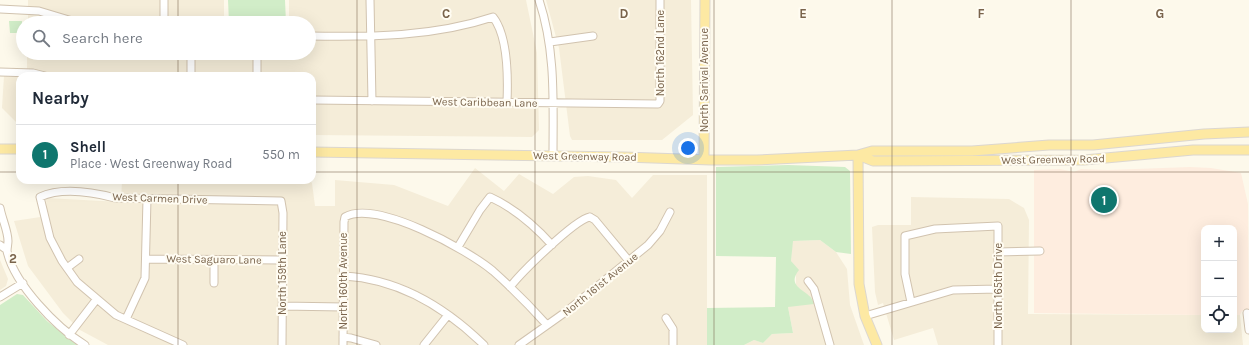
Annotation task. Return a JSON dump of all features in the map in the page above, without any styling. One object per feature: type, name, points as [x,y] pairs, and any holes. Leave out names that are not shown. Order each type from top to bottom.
[{"type":"main road","name":"North Sarival Avenue","points":[[704,159],[705,0]]},
{"type":"main road","name":"West Greenway Road","points":[[316,152],[553,155],[757,160],[858,155],[872,151],[972,151],[1048,145],[1094,146],[1204,134],[1249,132]]},
{"type":"main road","points":[[0,149],[16,149]]},
{"type":"main road","name":"West Greenway Road","points":[[858,155],[873,161],[1084,160],[1193,150],[1249,150]]},
{"type":"main road","points":[[858,155],[858,274],[865,316],[877,345]]},
{"type":"street","points":[[164,0],[164,16]]},
{"type":"street","points":[[370,0],[372,101]]},
{"type":"street","points":[[539,0],[550,42],[554,103],[553,155]]},
{"type":"street","name":"North 162nd Lane","points":[[658,104],[660,101],[660,0]]},
{"type":"street","points":[[0,9],[39,11],[56,16]]},
{"type":"street","points":[[316,36],[370,37],[425,33],[474,23],[493,17],[500,25],[505,53],[507,102]]},
{"type":"street","points":[[550,42],[593,36]]},
{"type":"street","points":[[191,60],[191,72]]},
{"type":"street","points":[[257,60],[257,72]]},
{"type":"street","points":[[0,72],[16,72]]},
{"type":"street","name":"West Caribbean Lane","points":[[316,100],[658,104]]},
{"type":"street","name":"West Carmen Drive","points":[[67,268],[50,238],[40,196],[48,193],[94,193],[115,198],[281,201]]},
{"type":"street","points":[[547,325],[492,270],[458,247],[480,210],[490,197],[500,201],[531,224],[552,245]]},
{"type":"street","points":[[126,319],[145,278],[147,259],[147,199]]},
{"type":"street","name":"North 159th Lane","points":[[281,201],[283,213],[282,345]]},
{"type":"street","points":[[0,208],[8,241],[4,251]]},
{"type":"street","name":"North 161st Avenue","points":[[519,345],[547,325],[654,239],[670,212]]},
{"type":"street","name":"North 160th Avenue","points":[[343,341],[345,217],[350,214],[371,214],[396,219],[458,247]]},
{"type":"street","points":[[510,287],[524,270],[552,245],[590,215],[628,261]]},
{"type":"street","name":"North 165th Drive","points":[[911,302],[905,274],[905,236],[935,229],[998,226],[998,345]]},
{"type":"street","points":[[0,245],[23,283],[52,319],[69,335],[85,345]]},
{"type":"street","points":[[998,252],[1040,251]]},
{"type":"street","points":[[79,259],[67,268],[77,282],[96,300],[116,315],[183,345]]},
{"type":"street","name":"West Saguaro Lane","points":[[147,259],[282,260]]},
{"type":"street","points":[[214,260],[214,283]]},
{"type":"street","points":[[344,276],[382,281],[409,290],[430,301],[484,345]]},
{"type":"street","points":[[808,281],[814,289],[830,345]]},
{"type":"street","points":[[0,297],[23,283]]},
{"type":"street","points":[[865,316],[953,290],[998,289]]},
{"type":"street","points":[[69,335],[96,300]]},
{"type":"street","points":[[282,306],[343,307]]},
{"type":"street","points":[[1247,313],[1249,330]]},
{"type":"street","points":[[424,345],[448,315]]},
{"type":"street","points":[[666,318],[673,329],[674,345]]},
{"type":"street","points":[[343,341],[351,338],[376,345]]},
{"type":"shaded area","points":[[28,0],[224,0],[224,16],[28,16]]},
{"type":"shaded area","points":[[289,0],[526,0],[537,53],[539,130],[532,137],[316,135],[316,72],[27,72],[27,60],[316,60],[316,16],[289,16]]},
{"type":"shaded area","points":[[546,0],[691,0],[693,115],[662,140],[572,140],[570,136],[559,48]]},
{"type":"shaded area","points":[[4,76],[16,76],[16,122],[2,108]]},
{"type":"shaded area","points":[[1190,167],[1211,168],[1241,173],[1248,204],[1249,311],[1242,311],[1240,315],[1237,315],[1237,225],[1201,225],[1201,315],[1034,313],[1034,170],[1060,169],[1074,172],[1081,169],[1108,170]]},
{"type":"shaded area","points":[[475,168],[504,191],[519,174],[553,194],[574,177],[588,176],[616,180],[632,198],[653,175],[707,175],[707,345],[108,345],[80,330],[63,313],[28,266],[14,221],[47,216],[46,198],[121,202],[122,184],[312,184],[315,206],[335,206],[335,180],[394,185],[448,206]]},
{"type":"shaded area","points":[[911,197],[1009,199],[1024,208],[1029,220],[1028,314],[1201,315],[1201,333],[1237,333],[1237,315],[1240,315],[1243,345],[938,345],[933,328],[894,340],[883,303],[878,305],[875,292],[872,227],[878,225],[911,225]]},
{"type":"shaded area","points":[[820,240],[836,252],[847,269],[850,305],[864,345],[744,345],[754,340],[763,343],[772,334],[793,333],[788,307],[801,290],[796,285],[796,274],[791,261],[792,241]]},
{"type":"shaded area","points":[[0,260],[8,279],[6,286],[0,290]]},
{"type":"green space","points":[[228,0],[285,0],[286,16],[229,16]]},
{"type":"green space","points":[[9,21],[16,21],[16,33],[10,33]]},
{"type":"green space","points":[[788,165],[845,167],[850,171],[851,254],[836,252],[820,240],[793,241],[791,261],[799,270],[795,276],[795,281],[800,289],[809,295],[814,304],[788,307],[793,333],[772,334],[763,343],[754,340],[744,345],[707,345],[707,308],[775,307],[776,257],[716,256],[716,167]]},
{"type":"green space","points":[[17,294],[23,295],[47,321],[77,345],[0,345],[0,305]]},
{"type":"place","name":"Shell","points":[[1104,200]]}]
